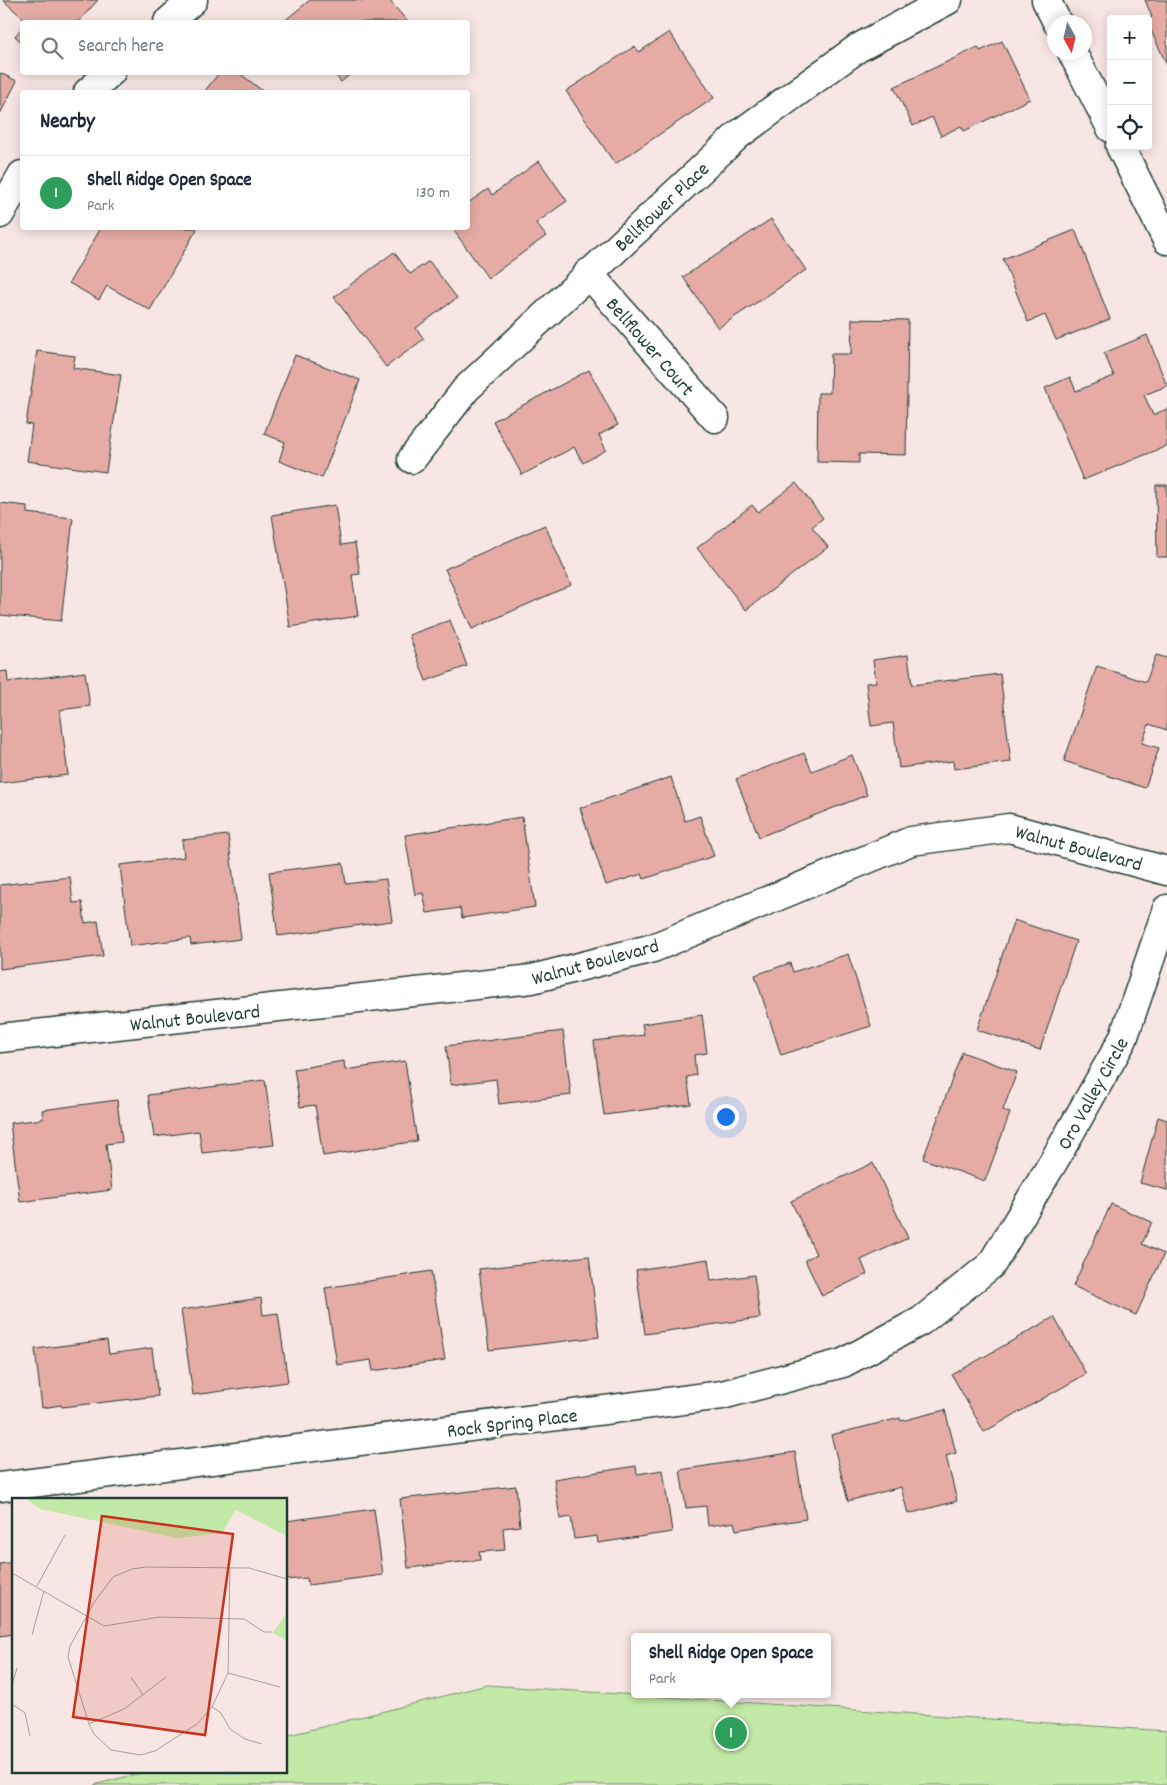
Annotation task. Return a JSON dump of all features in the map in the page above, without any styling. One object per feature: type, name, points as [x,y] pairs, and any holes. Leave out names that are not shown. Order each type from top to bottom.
[{"type":"street","points":[[170,20],[193,0]]},
{"type":"street","name":"Bellflower Place","points":[[412,459],[466,389],[588,273],[738,135],[858,48],[948,0]]},
{"type":"street","points":[[1046,0],[1054,15]]},
{"type":"street","points":[[1076,60],[1107,120]]},
{"type":"street","points":[[90,90],[108,75]]},
{"type":"street","points":[[1122,150],[1167,240]]},
{"type":"street","points":[[0,214],[20,179]]},
{"type":"street","name":"Bellflower Court","points":[[588,273],[715,418]]},
{"type":"street","name":"Walnut Boulevard","points":[[0,1038],[532,979],[653,948],[911,841],[1009,828],[1167,871]]},
{"type":"street","name":"Oro Valley Circle","points":[[992,1265],[1123,1039],[1167,910]]},
{"type":"street","name":"Rock Spring Place","points":[[0,1487],[722,1395],[843,1363],[921,1321],[992,1265]]},
{"type":"green space","points":[[487,1685],[631,1695],[631,1698],[679,1698],[1167,1731],[1167,1785],[94,1785],[143,1772],[288,1772],[288,1735]]},
{"type":"building","points":[[3,0],[98,0],[80,20],[25,20]]},
{"type":"building","points":[[310,0],[389,0],[406,20],[285,20]]},
{"type":"building","points":[[1145,0],[1167,0],[1167,65],[1152,33],[1151,15]]},
{"type":"building","points":[[20,30],[20,41],[15,36]]},
{"type":"building","points":[[669,32],[714,98],[615,164],[566,91],[635,46],[639,52]]},
{"type":"building","points":[[1002,41],[1030,99],[964,131],[961,126],[941,136],[932,117],[913,126],[894,87],[978,47],[980,51]]},
{"type":"building","points":[[0,73],[17,81],[0,114]]},
{"type":"building","points":[[218,75],[242,75],[261,90],[206,90]]},
{"type":"building","points":[[335,75],[349,75],[341,82]]},
{"type":"building","points":[[539,161],[567,201],[536,223],[546,236],[488,278],[453,230],[470,230],[470,202],[488,189],[492,195]]},
{"type":"building","points":[[771,219],[806,270],[718,328],[683,277]]},
{"type":"building","points":[[100,230],[196,230],[150,310],[107,286],[99,300],[69,283]]},
{"type":"building","points":[[1075,230],[1110,319],[1056,340],[1045,315],[1028,322],[1003,259]]},
{"type":"building","points":[[394,252],[410,274],[429,261],[457,298],[416,328],[424,339],[386,367],[334,297]]},
{"type":"building","points":[[852,319],[908,320],[906,455],[859,454],[859,463],[817,462],[818,393],[830,393],[831,354],[851,354]]},
{"type":"building","points":[[1147,335],[1167,386],[1144,395],[1153,415],[1167,409],[1167,446],[1083,480],[1045,388],[1070,377],[1076,391],[1114,376],[1104,353]]},
{"type":"building","points":[[37,351],[75,356],[73,368],[121,375],[106,472],[27,461],[32,425],[26,424]]},
{"type":"building","points":[[295,355],[360,380],[322,478],[279,461],[285,442],[264,434]]},
{"type":"building","points":[[589,370],[618,425],[599,435],[606,450],[583,463],[574,447],[522,475],[493,421]]},
{"type":"building","points":[[796,483],[823,518],[812,527],[828,547],[746,610],[697,548],[752,505],[758,512]]},
{"type":"building","points":[[1156,485],[1167,485],[1167,557],[1157,557]]},
{"type":"building","points":[[0,503],[27,506],[27,513],[73,518],[61,621],[0,615]]},
{"type":"building","points":[[335,505],[341,545],[355,543],[360,574],[352,575],[358,616],[290,627],[272,515]]},
{"type":"building","points":[[545,525],[571,585],[472,629],[445,569]]},
{"type":"building","points":[[450,620],[467,666],[426,681],[409,635]]},
{"type":"building","points":[[908,655],[912,685],[1000,674],[1011,762],[954,769],[953,761],[899,768],[893,723],[871,726],[866,683],[876,682],[873,660]]},
{"type":"building","points":[[1156,655],[1167,658],[1167,730],[1149,724],[1142,743],[1159,748],[1145,788],[1064,761],[1097,666],[1146,682]]},
{"type":"building","points":[[7,671],[8,682],[85,672],[90,706],[60,710],[68,775],[0,783],[0,672]]},
{"type":"building","points":[[804,753],[812,771],[852,755],[867,795],[759,837],[736,779]]},
{"type":"building","points":[[671,777],[685,821],[700,816],[714,856],[644,879],[642,874],[606,885],[580,808]]},
{"type":"building","points":[[522,817],[535,907],[462,918],[460,908],[427,913],[423,893],[415,895],[405,835]]},
{"type":"building","points":[[228,835],[241,939],[191,945],[190,938],[130,946],[120,865],[184,857],[182,840]]},
{"type":"building","points":[[343,863],[346,884],[386,879],[392,921],[278,936],[269,872]]},
{"type":"building","points":[[70,877],[73,903],[82,902],[85,923],[98,921],[103,956],[0,969],[0,885]]},
{"type":"building","points":[[1014,920],[1076,941],[1040,1050],[977,1030]]},
{"type":"building","points":[[848,954],[871,1026],[781,1055],[755,975],[790,963],[793,972]]},
{"type":"building","points":[[702,1015],[707,1053],[694,1055],[696,1075],[687,1077],[691,1104],[604,1115],[594,1041],[644,1035],[642,1024]]},
{"type":"building","points":[[563,1031],[571,1095],[499,1104],[496,1079],[451,1085],[446,1046]]},
{"type":"building","points":[[962,1052],[1017,1072],[1003,1110],[1010,1113],[985,1181],[923,1159]]},
{"type":"building","points":[[344,1061],[345,1070],[405,1061],[417,1141],[323,1156],[315,1105],[300,1107],[294,1069]]},
{"type":"building","points":[[265,1080],[274,1145],[202,1153],[199,1131],[154,1137],[148,1095]]},
{"type":"building","points":[[117,1100],[122,1142],[106,1144],[112,1190],[20,1202],[10,1123],[43,1119],[42,1110]]},
{"type":"building","points":[[1158,1117],[1167,1120],[1167,1190],[1140,1183]]},
{"type":"building","points":[[873,1163],[908,1238],[861,1260],[867,1274],[822,1296],[805,1260],[816,1254],[791,1201]]},
{"type":"building","points":[[1111,1204],[1152,1222],[1142,1244],[1164,1254],[1136,1315],[1073,1286]]},
{"type":"building","points":[[589,1256],[599,1337],[489,1350],[479,1269]]},
{"type":"building","points":[[708,1259],[711,1281],[754,1275],[760,1318],[645,1334],[636,1270]]},
{"type":"building","points":[[431,1271],[445,1360],[373,1371],[371,1360],[337,1365],[325,1288]]},
{"type":"building","points":[[261,1298],[263,1315],[278,1313],[288,1382],[193,1395],[181,1310]]},
{"type":"building","points":[[1054,1317],[1086,1374],[984,1432],[952,1375]]},
{"type":"building","points":[[107,1340],[109,1354],[152,1348],[158,1396],[42,1408],[35,1349]]},
{"type":"building","points":[[945,1410],[956,1453],[946,1456],[957,1501],[908,1514],[901,1487],[848,1501],[831,1435],[900,1418],[901,1421]]},
{"type":"building","points":[[795,1452],[806,1519],[736,1530],[734,1522],[708,1526],[706,1506],[686,1508],[680,1470]]},
{"type":"building","points":[[636,1466],[637,1474],[663,1470],[672,1532],[598,1543],[597,1536],[574,1539],[571,1517],[560,1519],[554,1479]]},
{"type":"building","points":[[516,1486],[520,1526],[503,1528],[505,1550],[479,1552],[480,1560],[408,1568],[400,1499]]},
{"type":"building","points":[[374,1509],[383,1575],[308,1585],[307,1578],[288,1580],[288,1521]]},
{"type":"building","points":[[12,1562],[12,1634],[0,1636],[0,1564]]},
{"type":"place","name":"Shell Ridge Open Space","points":[[731,1733]]}]
